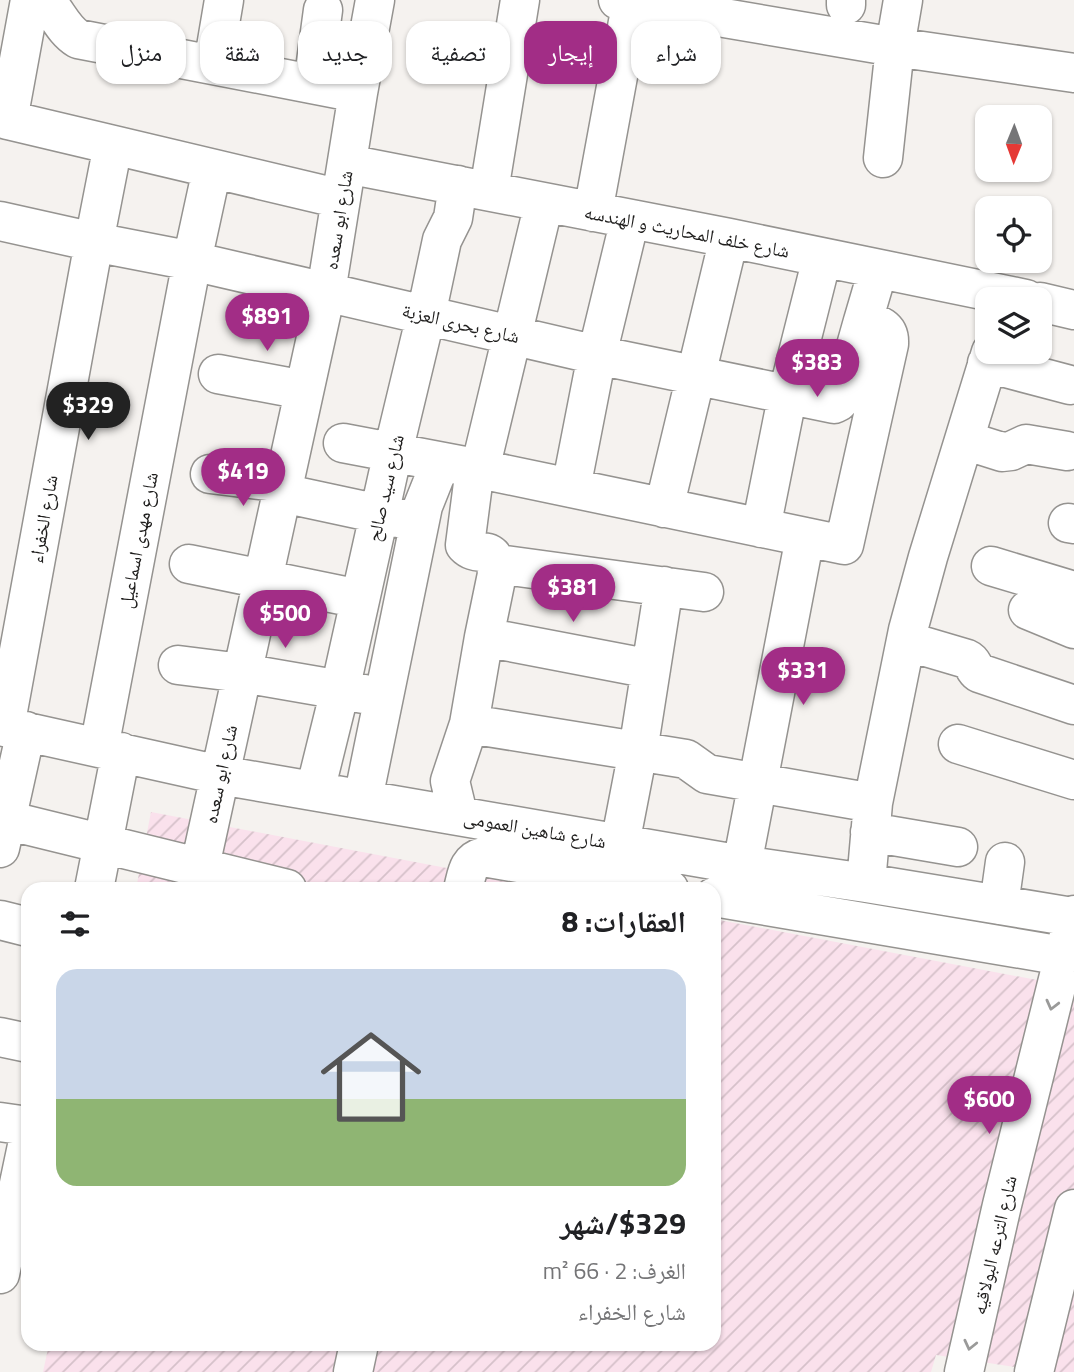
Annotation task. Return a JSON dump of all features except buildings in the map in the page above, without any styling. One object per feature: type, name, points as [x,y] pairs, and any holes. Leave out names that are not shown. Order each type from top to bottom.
[{"type":"street","points":[[4,119],[30,0]]},
{"type":"street","points":[[45,0],[61,18],[67,30],[78,39],[200,62]]},
{"type":"street","points":[[220,21],[224,0]]},
{"type":"street","name":"شارع ابو سعده","points":[[198,878],[326,292],[375,0]]},
{"type":"street","name":"شارع سيد صالح","points":[[315,791],[442,240],[455,209],[473,188],[520,0]]},
{"type":"street","points":[[883,158],[903,0]]},
{"type":"street","points":[[593,212],[627,1],[895,47],[1074,73]]},
{"type":"street","points":[[322,21],[323,10]]},
{"type":"street","points":[[313,84],[358,93]]},
{"type":"street","name":"شارع خلف المحاريث و الهندسه","points":[[4,119],[212,169],[344,182],[473,188],[975,290]]},
{"type":"street","name":"شارع الخفراء","points":[[3,834],[10,728],[113,145]]},
{"type":"street","name":"شارع مهدى اسماعيل","points":[[95,882],[102,843],[110,750],[192,261],[212,169]]},
{"type":"street","points":[[454,815],[456,806],[450,781],[469,724],[497,574],[497,564],[493,556],[488,552],[470,550],[465,545],[466,467],[513,335],[544,202]]},
{"type":"street","points":[[571,488],[597,355],[630,219]]},
{"type":"street","name":"شارع بحرى العزبة","points":[[0,221],[192,261],[597,355],[834,404],[841,399],[863,321]]},
{"type":"street","points":[[664,508],[729,238]]},
{"type":"street","points":[[761,528],[788,393],[822,258]]},
{"type":"street","points":[[344,443],[844,545],[889,344],[888,334],[882,326],[863,321],[878,270]]},
{"type":"street","name":"شارع خلف المحاريث و الهندسه","points":[[1052,306],[1074,310]]},
{"type":"street","points":[[866,883],[872,818],[906,641],[928,557],[987,364]]},
{"type":"street","points":[[1009,364],[1070,385]]},
{"type":"street","points":[[219,374],[304,390]]},
{"type":"street","points":[[964,440],[1002,452],[1026,444],[1067,452]]},
{"type":"street","points":[[363,799],[419,522],[428,491],[466,467]]},
{"type":"street","points":[[210,474],[283,488],[419,522]]},
{"type":"street","points":[[742,865],[758,784],[809,598],[805,537]]},
{"type":"street","points":[[189,564],[360,599]]},
{"type":"street","points":[[497,564],[704,592]]},
{"type":"street","points":[[991,566],[1074,592]]},
{"type":"street","points":[[620,844],[638,751],[664,586]]},
{"type":"street","points":[[1028,610],[1074,629]]},
{"type":"street","points":[[484,637],[651,669]]},
{"type":"street","points":[[906,641],[969,660],[979,673],[1074,705]]},
{"type":"street","points":[[178,665],[383,697]]},
{"type":"street","points":[[469,724],[686,759],[707,774],[758,784],[958,847]]},
{"type":"street","name":"شارع شاهين العمومى","points":[[10,728],[220,775],[742,865],[1074,916]]},
{"type":"street","points":[[958,744],[1074,780]]},
{"type":"street","points":[[3,834],[102,843],[198,878],[230,882]]},
{"type":"street","points":[[465,882],[468,868],[483,857],[628,882]]},
{"type":"street","points":[[999,905],[1005,862]]},
{"type":"street","points":[[721,898],[1063,956]]},
{"type":"street","name":"شارع الترعه البولاقيه","points":[[964,1372],[1002,1205],[1074,916]]},
{"type":"street","points":[[0,920],[21,925]]},
{"type":"street","points":[[0,1037],[21,1042]]},
{"type":"street","points":[[0,1122],[21,1125]]},
{"type":"street","points":[[0,1274],[5,1230],[21,1168]]},
{"type":"street","points":[[1034,1372],[1065,1278],[1074,1212]]},
{"type":"street","points":[[354,1372],[358,1351]]},
{"type":"shaded area","points":[[151,812],[520,882],[137,882]]},
{"type":"shaded area","points":[[721,920],[1074,987],[1074,1372],[1048,1372],[936,1355],[931,1372],[43,1372],[48,1351],[721,1351]]}]
